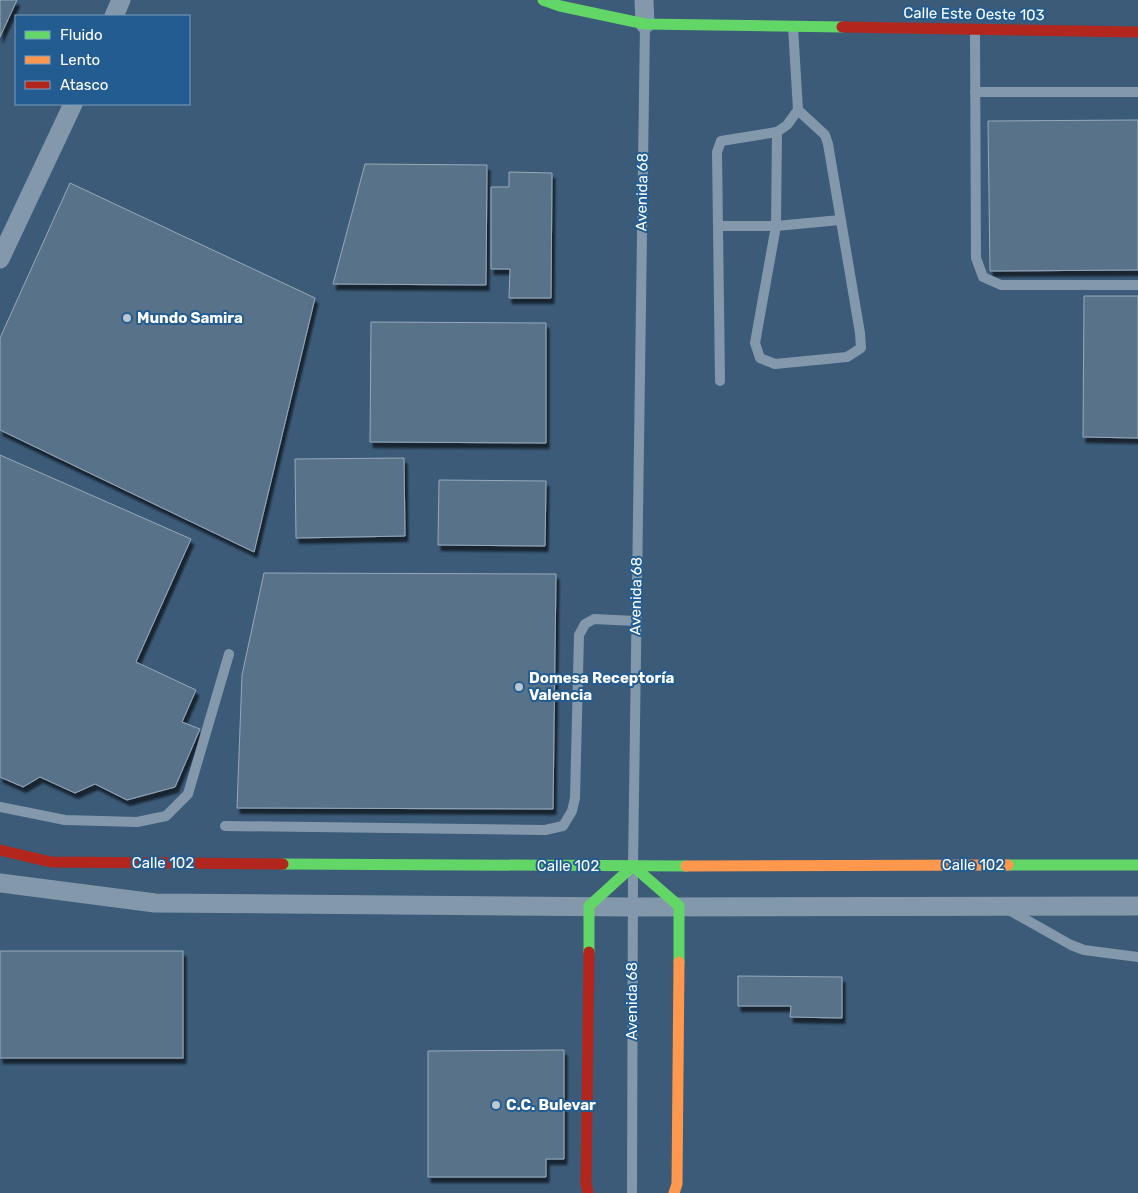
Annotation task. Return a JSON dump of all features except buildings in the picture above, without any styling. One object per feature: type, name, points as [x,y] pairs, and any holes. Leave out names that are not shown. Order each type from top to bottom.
[{"type":"street","points":[[114,15],[121,0]]},
{"type":"street","name":"Calle Este Oeste 103","points":[[543,0],[560,6],[645,24],[1138,32]]},
{"type":"street","name":"Avenida 68","points":[[644,0],[645,24]]},
{"type":"street","points":[[0,259],[73,105]]},
{"type":"street","name":"Calle 102","points":[[0,850],[51,862],[633,866],[1138,865]]},
{"type":"street","points":[[588,1193],[586,1184],[589,906],[633,866],[679,906],[677,1184],[674,1193]]},
{"type":"street","points":[[0,883],[155,903],[632,907],[1138,906]]},
{"type":"lane","name":"Avenida 68","points":[[632,1193],[632,907],[645,24]]},
{"type":"lane","points":[[720,381],[717,152],[721,141],[777,132],[786,125],[798,110],[793,26]]},
{"type":"lane","points":[[976,29],[976,258],[983,277],[1001,285],[1138,285]]},
{"type":"lane","points":[[975,92],[1138,92]]},
{"type":"lane","points":[[777,132],[776,226],[755,343],[760,358],[775,364],[847,357],[861,348],[860,333],[828,144],[825,135],[798,110]]},
{"type":"lane","points":[[718,226],[776,226],[840,220]]},
{"type":"lane","points":[[225,826],[545,830],[563,826],[572,811],[575,798],[579,635],[585,624],[594,619],[636,621]]},
{"type":"lane","points":[[0,807],[65,820],[137,822],[166,816],[188,794],[230,654]]},
{"type":"lane","points":[[1002,906],[1071,945],[1084,950],[1138,958]]},
{"type":"traffic: fast","points":[[543,0],[560,6],[645,24],[842,27]]},
{"type":"traffic: fast","points":[[283,864],[686,866]]},
{"type":"traffic: fast","points":[[1008,865],[1138,865]]},
{"type":"traffic: fast","points":[[589,952],[589,906],[633,866],[679,906],[679,962]]},
{"type":"traffic: slow","points":[[686,866],[1008,865]]},
{"type":"traffic: slow","points":[[674,1193],[677,1184],[679,962]]},
{"type":"traffic: jam","points":[[842,27],[1138,32]]},
{"type":"traffic: jam","points":[[0,850],[51,862],[283,864]]},
{"type":"traffic: jam","points":[[588,1193],[586,1184],[589,952]]},
{"type":"place","name":"Mundo Samira","points":[[127,318]]},
{"type":"place","name":"Domesa Receptoría Valencia","points":[[519,687]]},
{"type":"place","name":"C.C. Bulevar","points":[[496,1105]]}]
